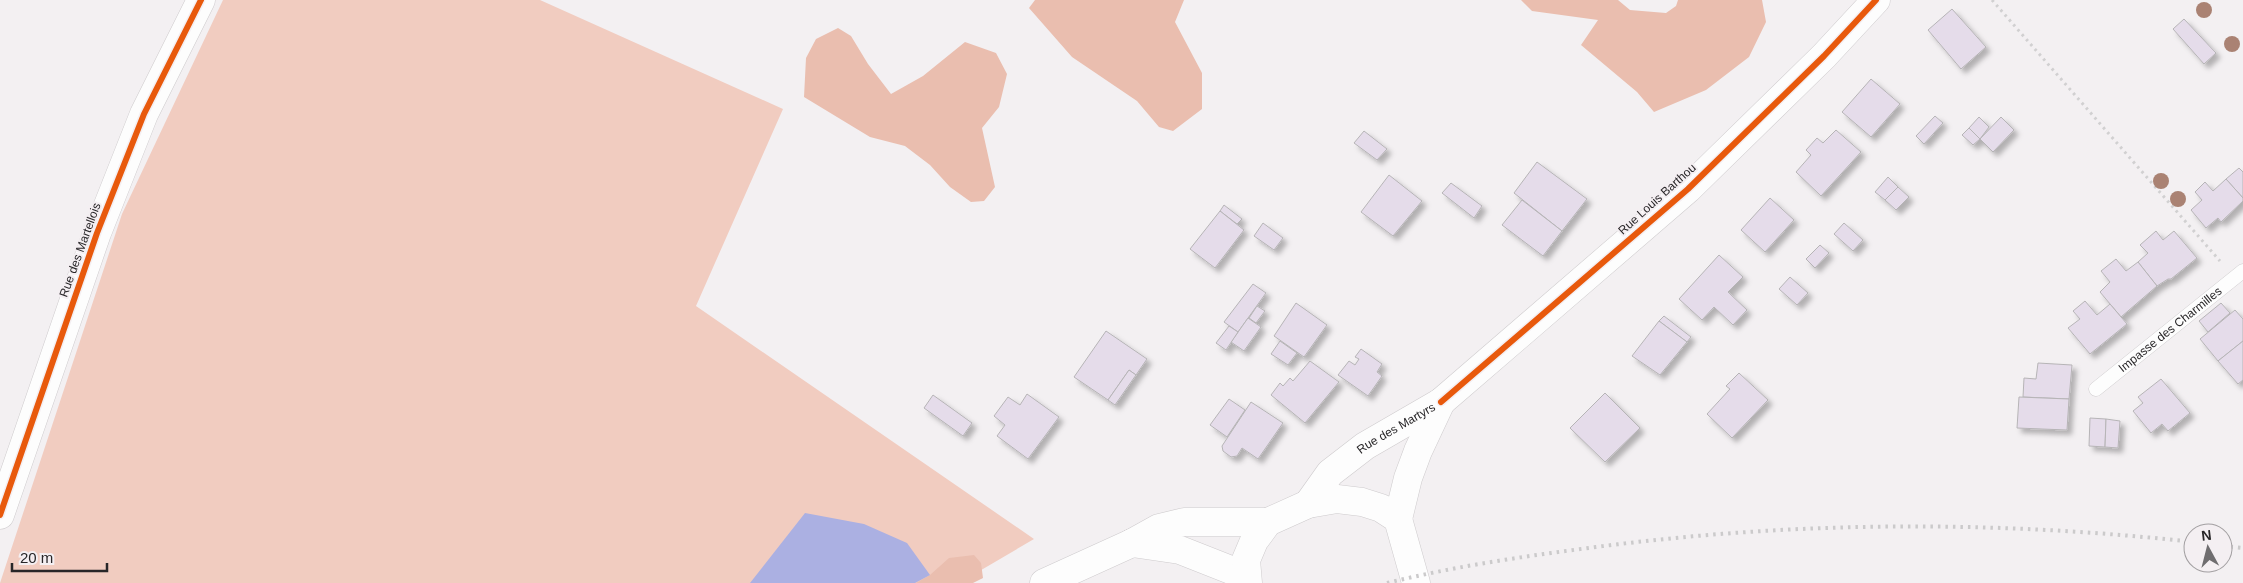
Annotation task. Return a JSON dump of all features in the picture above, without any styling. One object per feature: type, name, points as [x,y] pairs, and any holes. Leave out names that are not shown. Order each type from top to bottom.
[{"type":"main road","name":"Rue des Martellois","points":[[0,515],[97,233],[144,114],[200,0]]},
{"type":"main road","name":"Rue Louis Barthou","points":[[1442,402],[1688,189],[1824,56],[1876,0]]},
{"type":"main road","name":"Rue des Martyrs","points":[[1308,504],[1330,473],[1365,446],[1442,402]]},
{"type":"main road","name":"Rue des Martyrs","points":[[1398,519],[1408,478],[1418,451],[1442,402]]},
{"type":"main road","points":[[1044,583],[1159,528],[1184,522],[1268,522],[1308,504],[1337,499],[1362,502],[1381,508],[1398,519],[1416,583]]},
{"type":"main road","points":[[1132,542],[1180,550],[1247,579],[1246,560],[1254,541],[1268,522]]},
{"type":"lane","name":"Impasse des Charmilles","points":[[2096,389],[2238,274]]},
{"type":"path","points":[[1992,0],[2238,274]]},
{"type":"shaded area","points":[[223,0],[540,0],[783,109],[696,306],[1034,539],[959,583],[0,583],[122,214]]},
{"type":"shaded area","points":[[1035,0],[1184,0],[1175,22],[1202,73],[1202,109],[1173,131],[1159,127],[1137,101],[1072,57],[1029,8]]},
{"type":"shaded area","points":[[1521,0],[1618,0],[1630,10],[1666,13],[1676,6],[1678,0],[1762,0],[1766,22],[1749,57],[1706,90],[1654,112],[1637,92],[1581,45],[1598,20],[1532,11]]},
{"type":"shaded area","points":[[838,28],[851,36],[868,64],[891,94],[923,76],[965,42],[996,53],[1007,74],[999,107],[982,128],[995,187],[984,201],[971,202],[950,187],[930,165],[905,146],[870,137],[804,97],[806,58],[816,39]]},
{"type":"shaded area","points":[[974,555],[981,563],[983,578],[973,583],[916,583],[930,575],[949,558]]},
{"type":"water","points":[[805,513],[864,524],[907,543],[930,575],[915,583],[750,583]]},
{"type":"building","points":[[1952,9],[1986,47],[1961,69],[1928,30]]},
{"type":"building","points":[[2184,19],[2216,53],[2204,64],[2173,29]]},
{"type":"building","points":[[1871,79],[1900,104],[1871,137],[1842,112]]},
{"type":"building","points":[[1935,116],[1943,123],[1924,144],[1916,136]]},
{"type":"building","points":[[1979,117],[1989,127],[1980,139],[1969,128]]},
{"type":"building","points":[[2001,117],[2014,130],[1993,152],[1980,139]]},
{"type":"building","points":[[1969,128],[1980,139],[1973,145],[1962,135]]},
{"type":"building","points":[[1836,130],[1861,152],[1821,196],[1796,172],[1811,155],[1806,150],[1817,138],[1823,143]]},
{"type":"building","points":[[1364,131],[1387,149],[1377,160],[1354,143]]},
{"type":"building","points":[[1537,162],[1587,199],[1562,231],[1514,193]]},
{"type":"building","points":[[2239,168],[2243,172],[2243,198],[2226,179]]},
{"type":"building","points":[[1389,175],[1422,201],[1393,236],[1361,212]]},
{"type":"building","points":[[1888,177],[1898,187],[1885,200],[1875,192]]},
{"type":"building","points":[[2226,179],[2243,198],[2243,201],[2221,222],[2218,218],[2206,228],[2191,210],[2202,200],[2195,192],[2205,182],[2213,191]]},
{"type":"building","points":[[1451,183],[1482,206],[1474,218],[1442,193]]},
{"type":"building","points":[[1898,187],[1909,197],[1896,210],[1885,200]]},
{"type":"building","points":[[1770,198],[1794,220],[1765,252],[1741,230]]},
{"type":"building","points":[[1522,200],[1562,231],[1543,256],[1502,225]]},
{"type":"building","points":[[1224,205],[1242,219],[1237,224],[1220,211]]},
{"type":"building","points":[[1220,211],[1244,230],[1215,268],[1190,249]]},
{"type":"building","points":[[1263,223],[1283,238],[1274,250],[1254,236]]},
{"type":"building","points":[[1844,223],[1863,240],[1853,251],[1834,234]]},
{"type":"building","points":[[2156,231],[2163,240],[2174,231],[2197,258],[2171,279],[2157,286],[2138,262],[2148,253],[2140,245]]},
{"type":"building","points":[[1820,245],[1829,253],[1815,268],[1806,259]]},
{"type":"building","points":[[1719,255],[1743,277],[1728,292],[1747,310],[1733,325],[1714,307],[1702,320],[1679,299]]},
{"type":"building","points":[[2116,259],[2126,271],[2138,262],[2157,286],[2121,317],[2100,292],[2110,282],[2101,271]]},
{"type":"building","points":[[1790,277],[1808,293],[1797,305],[1779,289]]},
{"type":"building","points":[[1253,284],[1266,293],[1238,332],[1224,322]]},
{"type":"building","points":[[2085,301],[2097,315],[2110,304],[2127,324],[2090,354],[2068,328],[2080,319],[2073,311]]},
{"type":"building","points":[[1296,303],[1327,325],[1304,357],[1274,336]]},
{"type":"building","points":[[2221,303],[2230,313],[2208,332],[2199,321]]},
{"type":"building","points":[[1257,306],[1265,311],[1256,323],[1249,318]]},
{"type":"building","points":[[2235,310],[2243,319],[2243,341],[2218,361],[2200,339]]},
{"type":"building","points":[[1664,316],[1691,337],[1687,342],[1659,321]]},
{"type":"building","points":[[1248,318],[1261,327],[1244,351],[1231,342]]},
{"type":"building","points":[[1659,321],[1687,342],[1660,375],[1632,356]]},
{"type":"building","points":[[1229,326],[1238,332],[1226,350],[1216,343]]},
{"type":"building","points":[[1106,331],[1147,359],[1136,375],[1129,370],[1108,400],[1074,377]]},
{"type":"building","points":[[1280,341],[1297,353],[1288,365],[1271,354]]},
{"type":"building","points":[[2243,341],[2243,380],[2238,384],[2218,361]]},
{"type":"building","points":[[1361,349],[1382,364],[1377,372],[1382,376],[1368,396],[1338,375],[1349,361],[1355,365],[1359,359],[1355,357]]},
{"type":"building","points":[[1310,361],[1339,382],[1305,423],[1271,395],[1280,383],[1283,386],[1290,378],[1293,381]]},
{"type":"building","points":[[2038,363],[2072,365],[2069,399],[2023,397],[2024,378],[2036,379]]},
{"type":"building","points":[[1129,370],[1136,375],[1115,405],[1108,400]]},
{"type":"building","points":[[1739,373],[1768,400],[1732,438],[1707,414],[1730,389],[1726,386]]},
{"type":"building","points":[[2161,379],[2190,413],[2168,431],[2162,424],[2151,433],[2133,411],[2143,403],[2138,397]]},
{"type":"building","points":[[1605,393],[1640,428],[1605,462],[1570,428]]},
{"type":"building","points":[[1027,394],[1059,417],[1028,459],[997,436],[1005,425],[994,416],[1008,397],[1020,405]]},
{"type":"building","points":[[933,395],[972,423],[963,436],[924,408]]},
{"type":"building","points":[[2019,397],[2069,399],[2067,430],[2017,428]]},
{"type":"building","points":[[1229,399],[1245,410],[1227,437],[1210,425]]},
{"type":"building","points":[[1251,402],[1283,423],[1258,459],[1242,448],[1237,456],[1231,457],[1223,451],[1222,446]]},
{"type":"building","points":[[2090,418],[2106,419],[2105,447],[2089,446]]},
{"type":"building","points":[[2106,419],[2120,421],[2118,448],[2105,447]]},
{"type":"railway","points":[[1387,583],[1491,562],[1596,547],[1671,538],[1820,528],[1969,527],[2044,530],[2183,541]]},
{"type":"railway","points":[[2233,547],[2243,548]]},
{"type":"cycle path","points":[[0,515],[97,233],[144,114],[201,0]]},
{"type":"cycle path","points":[[1441,402],[1688,189],[1824,56],[1876,0]]}]
